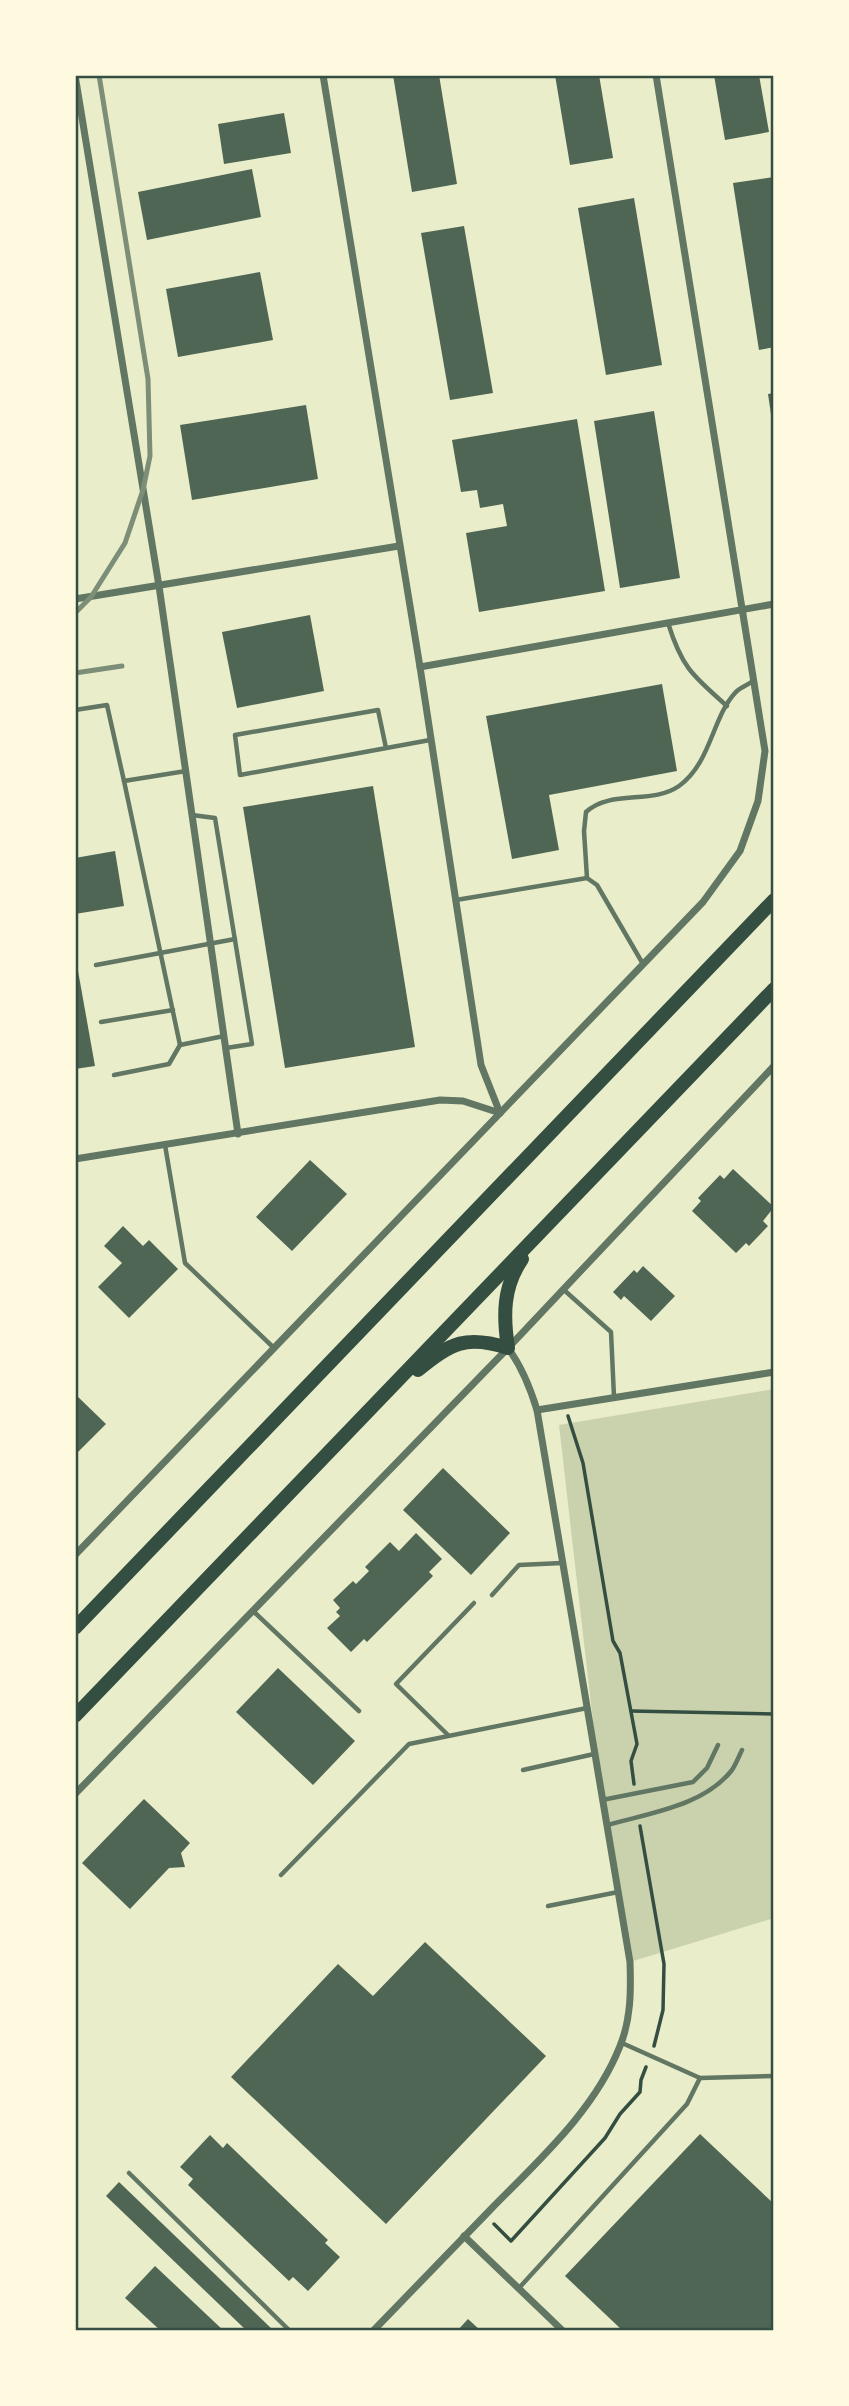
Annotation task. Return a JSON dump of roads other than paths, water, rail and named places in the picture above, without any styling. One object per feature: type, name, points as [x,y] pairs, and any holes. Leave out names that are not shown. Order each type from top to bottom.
[{"type":"highway","points":[[75,1628],[774,900]]},
{"type":"highway","points":[[75,1716],[774,989]]},
{"type":"highway","points":[[360,1420],[423,1366],[456,1345],[471,1340],[508,1348],[504,1321],[505,1297],[519,1263],[540,1232]]},
{"type":"street","points":[[75,75],[159,586],[238,1134]]},
{"type":"street","points":[[323,75],[420,667],[481,1065],[500,1113]]},
{"type":"street","points":[[75,1555],[703,902],[740,851],[758,801],[765,751],[656,75]]},
{"type":"street","points":[[75,599],[399,546]]},
{"type":"street","points":[[420,667],[774,604]]},
{"type":"street","points":[[75,1794],[508,1348],[774,1066]]},
{"type":"street","points":[[75,1159],[440,1100],[463,1101],[500,1113]]},
{"type":"street","points":[[373,2331],[544,2155],[589,2102],[613,2064],[622,2043],[631,2001],[630,1962],[537,1410],[530,1386],[508,1348]]},
{"type":"street","points":[[537,1410],[774,1371]]},
{"type":"street","points":[[464,2236],[563,2331]]},
{"type":"lane","points":[[667,622],[684,665],[727,706]]},
{"type":"lane","points":[[587,878],[584,831],[586,812],[596,803],[664,792],[678,786],[694,770],[707,750],[736,692],[753,681]]},
{"type":"lane","points":[[75,710],[107,705],[180,1045],[169,1064],[114,1075]]},
{"type":"lane","points":[[386,748],[379,710],[235,734],[240,775],[431,740]]},
{"type":"lane","points":[[124,781],[186,771]]},
{"type":"lane","points":[[192,816],[215,818],[252,1044],[226,1048]]},
{"type":"lane","points":[[456,900],[587,878],[597,885],[643,964]]},
{"type":"lane","points":[[96,965],[235,939]]},
{"type":"lane","points":[[101,1022],[173,1010]]},
{"type":"lane","points":[[180,1045],[224,1036]]},
{"type":"lane","points":[[165,1146],[185,1263],[274,1348]]},
{"type":"lane","points":[[564,1289],[611,1332],[614,1397]]},
{"type":"lane","points":[[492,1595],[519,1565],[563,1563]]},
{"type":"lane","points":[[449,1736],[397,1684],[474,1603]]},
{"type":"lane","points":[[253,1611],[359,1711]]},
{"type":"lane","points":[[281,1875],[409,1744],[587,1708]]},
{"type":"lane","points":[[603,1800],[693,1782],[707,1768],[718,1745]]},
{"type":"lane","points":[[607,1825],[681,1804],[711,1791],[733,1769],[742,1750]]},
{"type":"lane","points":[[523,1770],[595,1754]]},
{"type":"lane","points":[[548,1906],[618,1892]]},
{"type":"lane","points":[[622,2043],[700,2078],[774,2076]]},
{"type":"lane","points":[[519,2288],[687,2104],[700,2078]]},
{"type":"lane","points":[[129,2173],[290,2331]]},
{"type":"railway","points":[[75,613],[91,597],[125,543],[143,490],[150,456],[148,379],[99,75]]},
{"type":"railway","points":[[75,673],[122,666]]}]
